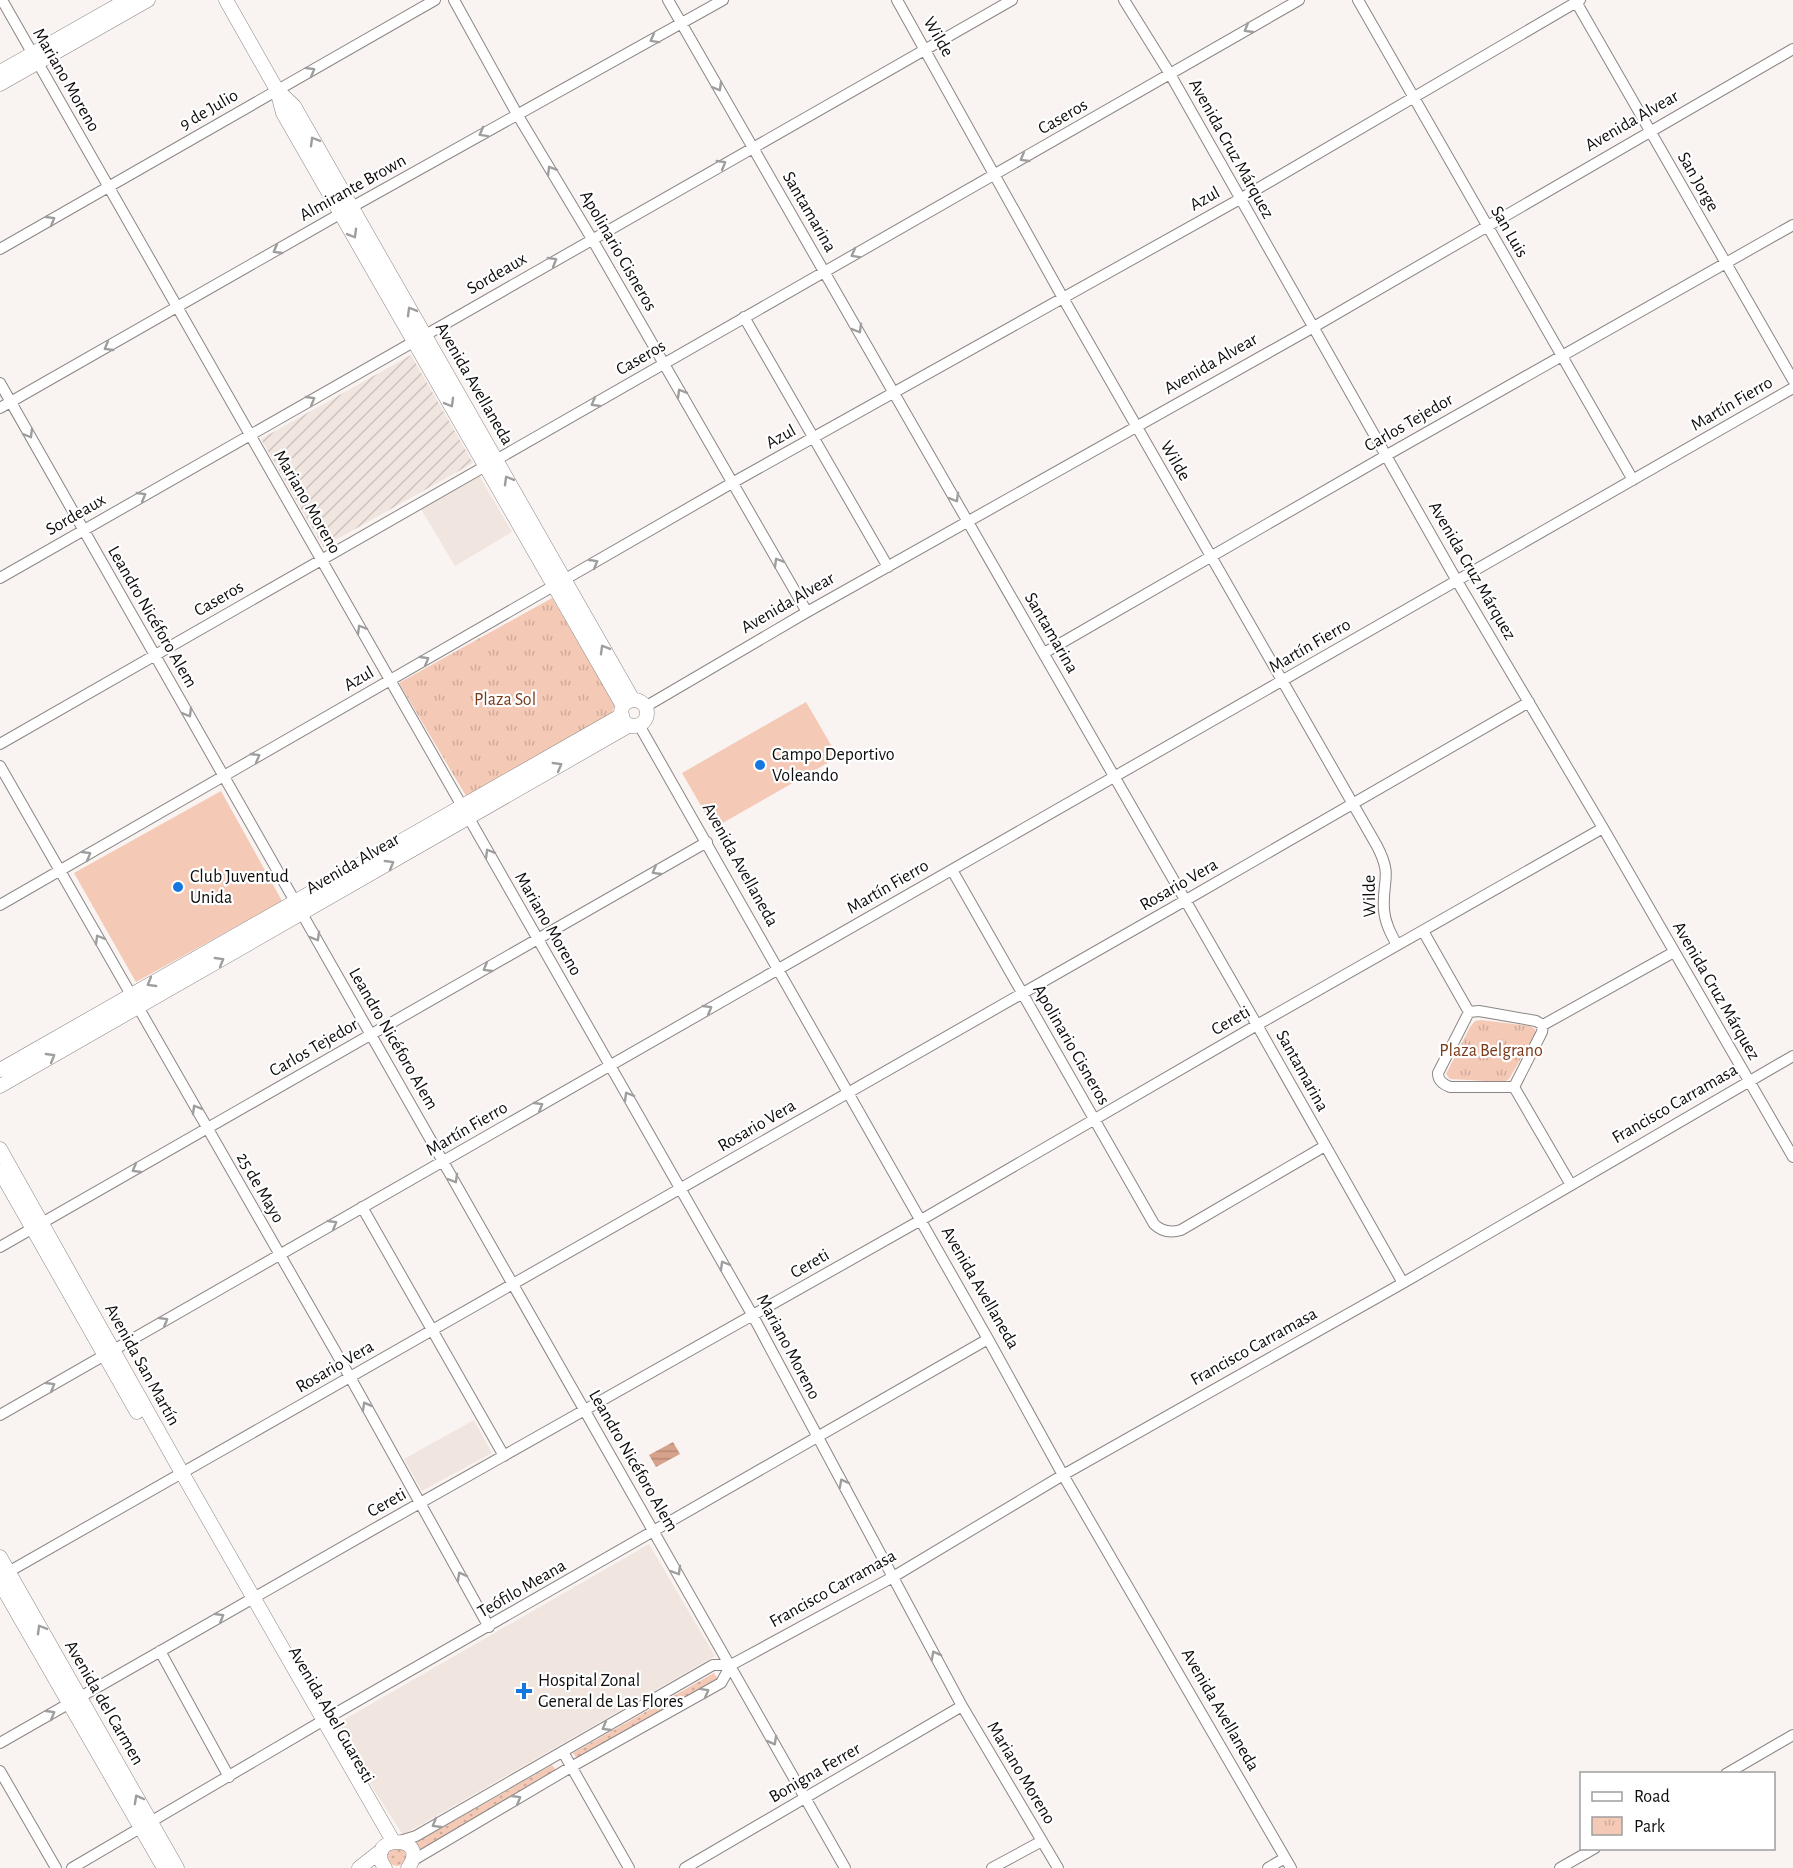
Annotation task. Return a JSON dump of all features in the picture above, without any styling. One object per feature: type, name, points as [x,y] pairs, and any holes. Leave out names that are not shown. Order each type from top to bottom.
[{"type":"main road","points":[[0,84],[35,58],[127,0]]},
{"type":"main road","points":[[0,72],[35,58],[148,0]]},
{"type":"main road","name":"Avenida Avellaneda","points":[[226,0],[277,90],[283,113],[346,210],[632,713]]},
{"type":"main road","name":"Avenida Alvear","points":[[0,1070],[135,1001],[466,812],[632,713]]},
{"type":"main road","name":"Avenida Alvear","points":[[0,1086],[135,1001]]},
{"type":"main road","name":"Avenida San Martín","points":[[0,1149],[37,1226],[249,1600]]},
{"type":"main road","name":"Avenida San Martín","points":[[0,1171],[37,1226]]},
{"type":"main road","name":"Avenida del Carmen","points":[[0,1557],[3,1577],[146,1825],[177,1868]]},
{"type":"main road","name":"Avenida Abel Guaresti","points":[[249,1600],[390,1844],[405,1843],[412,1851],[410,1865]]},
{"type":"main road","name":"Avenida del Carmen","points":[[146,1825],[164,1868]]},
{"type":"main road","points":[[385,1868],[381,1860],[390,1844]]},
{"type":"main road","name":"Francisco Carramasa","points":[[359,1868],[390,1844]]},
{"type":"street","name":"Mariano Moreno","points":[[2,0],[753,1316],[962,1706],[1058,1868]]},
{"type":"street","name":"9 de Julio","points":[[0,249],[435,0]]},
{"type":"street","name":"Apolinario Cisneros","points":[[454,0],[517,114],[592,239],[807,612]]},
{"type":"street","name":"Santamarina","points":[[668,0],[1186,900],[1403,1283]]},
{"type":"street","name":"Almirante Brown","points":[[0,408],[346,210],[723,0]]},
{"type":"street","name":"Wilde","points":[[897,0],[1137,428],[1384,859],[1388,876],[1384,897],[1385,919],[1397,945]]},
{"type":"street","name":"Sordeaux","points":[[0,578],[1012,0]]},
{"type":"street","name":"Avenida Cruz Márquez","points":[[1124,0],[1170,74],[1457,581],[1793,1157]]},
{"type":"street","name":"Caseros","points":[[0,744],[1299,0]]},
{"type":"street","name":"San Luis","points":[[1358,0],[1633,480]]},
{"type":"street","name":"Azul","points":[[0,905],[732,483],[1240,199],[1577,1]]},
{"type":"street","name":"San Jorge","points":[[1577,1],[1793,380]]},
{"type":"street","name":"Avenida Alvear","points":[[632,713],[1312,328],[1793,49]]},
{"type":"street","name":"Carlos Tejedor","points":[[1044,653],[1793,225]]},
{"type":"street","points":[[744,317],[888,567]]},
{"type":"street","name":"Leandro Nicéforo Alem","points":[[0,383],[845,1868]]},
{"type":"street","name":"Martín Fierro","points":[[0,1415],[1793,388]]},
{"type":"street","name":"Rosario Vera","points":[[3,1577],[1529,702]]},
{"type":"street","name":"Avenida Avellaneda","points":[[632,713],[921,1220],[1063,1475],[1288,1863]]},
{"type":"street","name":"25 de Mayo","points":[[0,766],[350,1377],[489,1627]]},
{"type":"street","name":"Cereti","points":[[0,1743],[753,1316],[1603,828]]},
{"type":"street","name":"Carlos Tejedor","points":[[0,1247],[707,842]]},
{"type":"street","name":"Apolinario Cisneros","points":[[952,870],[1158,1228],[1166,1231],[1181,1230],[1325,1146]]},
{"type":"street","points":[[1423,931],[1470,1012]]},
{"type":"street","points":[[1543,1025],[1674,952]]},
{"type":"street","points":[[1470,1012],[1479,1011],[1536,1021],[1543,1025]]},
{"type":"street","points":[[1470,1012],[1438,1073],[1438,1078],[1450,1087],[1515,1087]]},
{"type":"street","points":[[1515,1087],[1542,1032],[1543,1025]]},
{"type":"street","name":"Francisco Carramasa","points":[[390,1844],[416,1836],[713,1665],[731,1665],[893,1577],[1063,1475],[1403,1283],[1793,1056]]},
{"type":"street","points":[[1515,1087],[1571,1185]]},
{"type":"street","points":[[362,1208],[504,1456]]},
{"type":"street","name":"Teófilo Meana","points":[[72,1868],[988,1339]]},
{"type":"street","points":[[160,1651],[229,1777]]},
{"type":"street","name":"Francisco Carramasa","points":[[410,1865],[571,1767],[722,1683],[731,1665]]},
{"type":"street","name":"Bonigna Ferrer","points":[[685,1868],[962,1706]]},
{"type":"street","points":[[1728,1772],[1793,1735]]},
{"type":"street","points":[[563,1752],[629,1868]]},
{"type":"street","points":[[0,1771],[56,1868]]},
{"type":"street","points":[[992,1868],[1042,1841]]},
{"type":"street","points":[[1560,1868],[1592,1850]]},
{"type":"street","points":[[1268,1868],[1288,1863]]},
{"type":"shaded area","points":[[411,355],[473,463],[323,547],[261,439]]},
{"type":"shaded area","points":[[479,475],[512,532],[455,566],[421,509]]},
{"type":"shaded area","points":[[474,1420],[492,1453],[422,1491],[404,1459]]},
{"type":"shaded area","points":[[673,1442],[680,1454],[656,1467],[649,1455]]},
{"type":"shaded area","name":"Hospital Zonal General de Las Flores","points":[[649,1544],[715,1656],[403,1835],[333,1726]]},
{"type":"green space","name":"Plaza Sol","points":[[552,598],[615,705],[610,717],[466,796],[399,683]]},
{"type":"green space","name":"Campo Deportivo Voleando","points":[[806,702],[838,757],[714,828],[682,773]]},
{"type":"green space","name":"Club Juventud Unida","points":[[221,791],[282,901],[136,982],[74,873]]},
{"type":"green space","name":"Plaza Belgrano","points":[[1475,1021],[1530,1026],[1535,1029],[1536,1033],[1509,1079],[1504,1082],[1450,1079],[1446,1074],[1470,1027]]},
{"type":"green space","points":[[714,1673],[718,1680],[578,1760],[573,1753]]},
{"type":"green space","points":[[552,1765],[557,1772],[416,1853],[412,1845]]},
{"type":"green space","points":[[397,1848],[405,1853],[406,1857],[401,1865],[397,1866],[389,1861],[388,1857],[393,1849]]},
{"type":"place","name":"Campo Deportivo Voleando","points":[[760,765]]},
{"type":"place","name":"Club Juventud Unida","points":[[178,887]]},
{"type":"place","name":"Hospital Zonal General de Las Flores","points":[[524,1691]]}]
